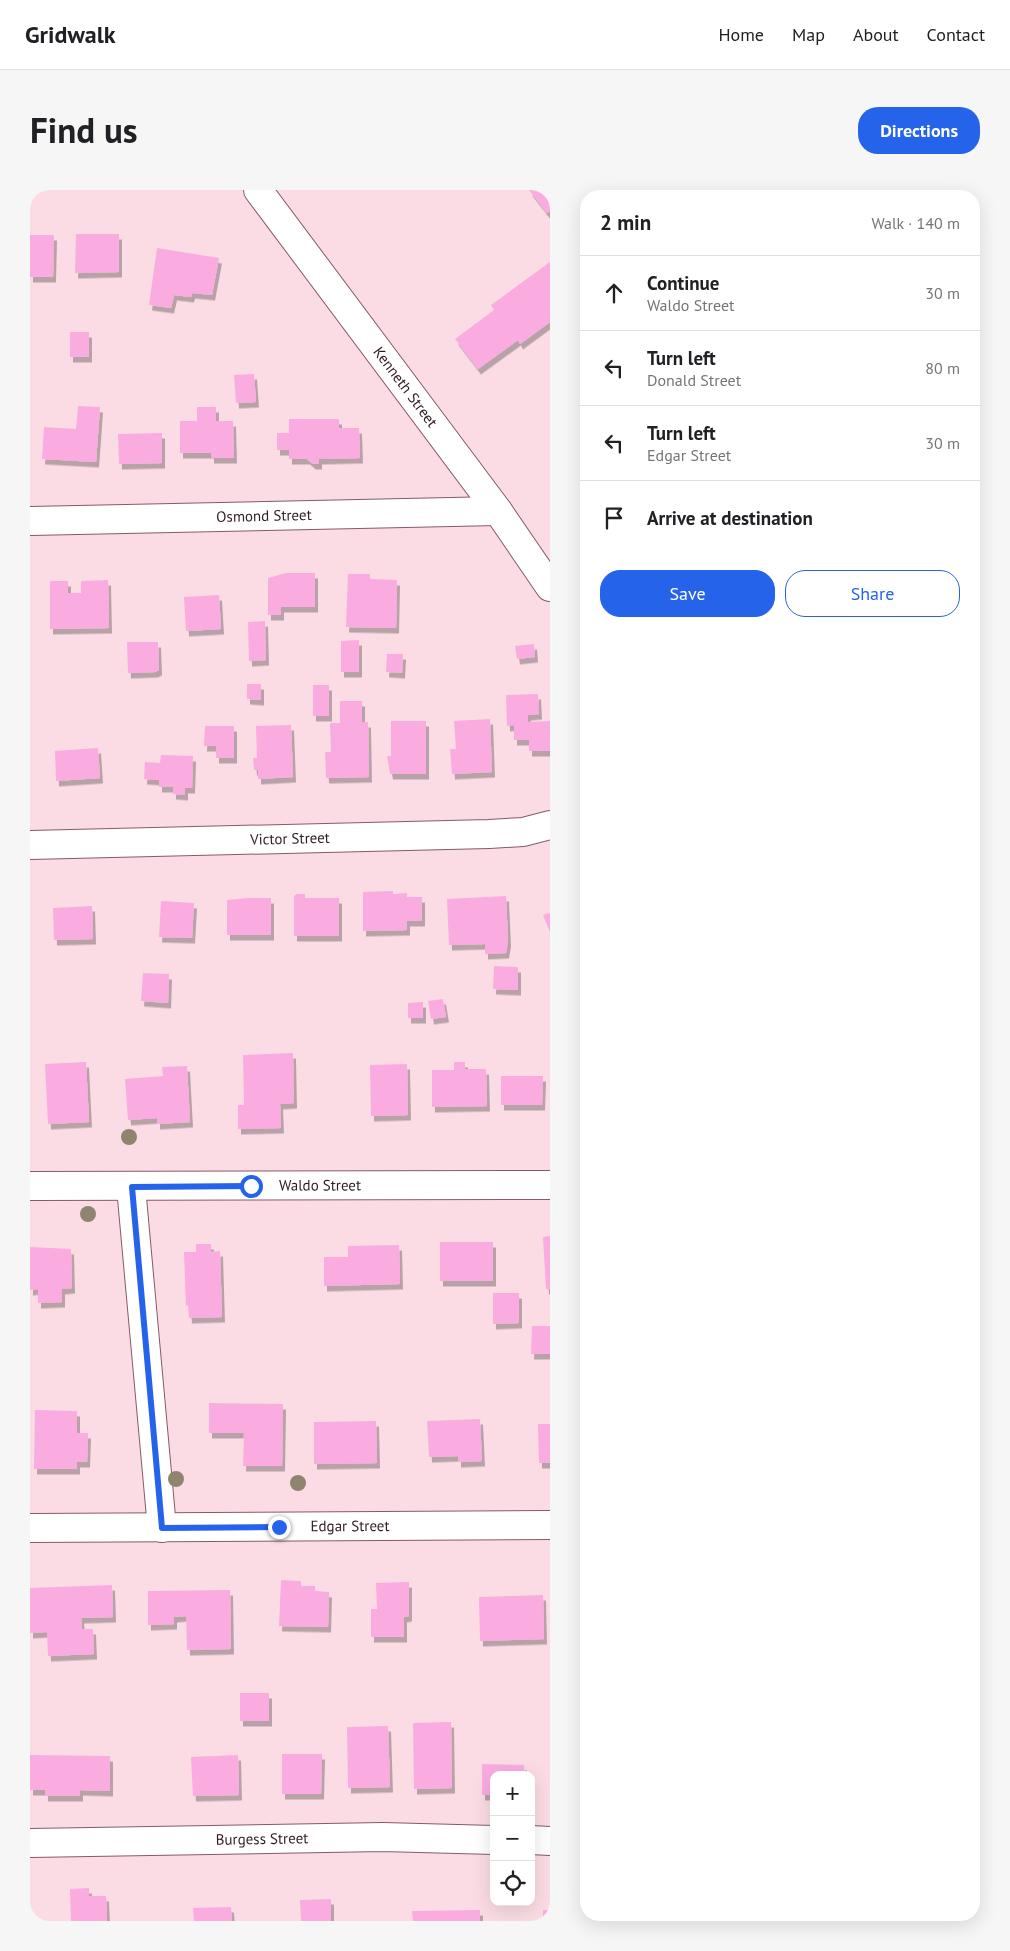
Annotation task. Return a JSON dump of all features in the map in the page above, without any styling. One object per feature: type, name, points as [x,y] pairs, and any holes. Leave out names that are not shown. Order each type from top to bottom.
[{"type":"street","name":"Kenneth Street","points":[[258,190],[498,511],[550,587]]},
{"type":"street","name":"Osmond Street","points":[[30,521],[498,511]]},
{"type":"street","name":"Victor Street","points":[[30,845],[489,834],[523,832],[550,825]]},
{"type":"street","name":"Waldo Street","points":[[30,1186],[550,1185]]},
{"type":"street","points":[[132,1187],[162,1528]]},
{"type":"street","name":"Edgar Street","points":[[30,1528],[550,1525]]},
{"type":"street","name":"Burgess Street","points":[[30,1843],[383,1837],[490,1840]]},
{"type":"street","points":[[535,1840],[550,1841]]},
{"type":"building","points":[[529,190],[550,190],[550,211],[547,213]]},
{"type":"building","points":[[76,234],[119,234],[119,272],[75,273]]},
{"type":"building","points":[[30,235],[54,235],[53,277],[30,277]]},
{"type":"building","points":[[157,248],[219,258],[212,295],[192,293],[191,297],[174,295],[171,308],[149,305]]},
{"type":"building","points":[[550,262],[550,322],[520,344],[518,340],[478,369],[455,339],[494,310],[491,305]]},
{"type":"building","points":[[70,332],[89,332],[89,357],[70,357]]},
{"type":"building","points":[[254,374],[256,402],[236,403],[234,375]]},
{"type":"building","points":[[78,406],[100,407],[96,462],[42,459],[44,427],[76,429]]},
{"type":"building","points":[[197,407],[216,407],[216,421],[233,421],[234,458],[211,458],[211,453],[180,453],[180,421],[197,421]]},
{"type":"building","points":[[289,419],[339,419],[339,428],[359,428],[360,458],[319,459],[319,464],[313,464],[307,459],[289,459],[289,450],[277,450],[277,433],[289,433]]},
{"type":"building","points":[[162,433],[162,463],[119,464],[118,434]]},
{"type":"building","points":[[286,573],[315,573],[315,607],[281,607],[281,615],[268,615],[268,578]]},
{"type":"building","points":[[348,574],[370,574],[370,579],[397,580],[396,628],[346,627]]},
{"type":"building","points":[[108,580],[109,628],[50,629],[50,581],[68,581],[68,593],[81,593],[81,581]]},
{"type":"building","points":[[219,595],[221,629],[186,631],[184,597]]},
{"type":"building","points":[[265,621],[266,660],[249,661],[248,622]]},
{"type":"building","points":[[359,640],[359,672],[341,672],[341,641]]},
{"type":"building","points":[[127,642],[158,642],[159,670],[155,672],[128,673]]},
{"type":"building","points":[[534,644],[535,657],[517,659],[515,646]]},
{"type":"building","points":[[387,654],[403,654],[402,673],[386,672]]},
{"type":"building","points":[[247,684],[261,684],[261,700],[247,699]]},
{"type":"building","points":[[313,685],[329,685],[329,716],[313,716]]},
{"type":"building","points":[[538,694],[539,714],[528,715],[528,722],[550,721],[550,751],[529,751],[529,740],[514,740],[514,725],[507,726],[506,695]]},
{"type":"building","points":[[340,701],[362,701],[362,722],[368,722],[369,777],[326,778],[325,752],[331,752],[330,723],[340,723]]},
{"type":"building","points":[[490,719],[492,772],[452,774],[450,749],[456,749],[454,721]]},
{"type":"building","points":[[391,721],[426,721],[426,774],[390,774],[387,756],[391,756]]},
{"type":"building","points":[[291,725],[293,777],[258,779],[258,770],[254,770],[253,758],[257,758],[256,726]]},
{"type":"building","points":[[205,726],[234,726],[234,758],[216,758],[216,746],[204,746]]},
{"type":"building","points":[[98,748],[100,778],[56,781],[55,751]]},
{"type":"building","points":[[161,755],[193,756],[192,788],[185,788],[185,795],[173,794],[173,787],[159,787],[159,780],[144,779],[145,762],[160,763]]},
{"type":"building","points":[[393,891],[393,894],[407,893],[407,897],[422,897],[422,921],[407,921],[407,930],[363,931],[363,892]]},
{"type":"building","points":[[305,894],[305,898],[339,898],[339,936],[294,936],[294,896]]},
{"type":"building","points":[[506,896],[508,941],[506,953],[485,954],[485,944],[449,945],[447,899]]},
{"type":"building","points":[[271,898],[271,935],[227,935],[227,900]]},
{"type":"building","points":[[161,901],[194,903],[192,938],[159,937]]},
{"type":"building","points":[[92,906],[93,939],[54,940],[53,908]]},
{"type":"building","points":[[550,913],[550,932],[543,915]]},
{"type":"building","points":[[494,966],[518,967],[518,990],[493,989]]},
{"type":"building","points":[[143,973],[169,974],[168,1003],[141,1001]]},
{"type":"building","points":[[443,999],[446,1017],[431,1019],[428,1001]]},
{"type":"building","points":[[423,1002],[423,1018],[408,1018],[408,1003]]},
{"type":"building","points":[[293,1053],[294,1103],[280,1104],[281,1128],[238,1129],[238,1105],[244,1105],[243,1055]]},
{"type":"building","points":[[86,1062],[89,1122],[48,1124],[45,1064]]},
{"type":"building","points":[[454,1062],[465,1062],[465,1069],[486,1069],[487,1106],[432,1107],[432,1070],[454,1070]]},
{"type":"building","points":[[407,1064],[408,1115],[371,1116],[370,1065]]},
{"type":"building","points":[[187,1066],[190,1122],[157,1124],[157,1118],[128,1120],[125,1079],[163,1076],[162,1067]]},
{"type":"building","points":[[501,1076],[543,1076],[542,1105],[501,1105]]},
{"type":"building","points":[[550,1236],[550,1289],[546,1289],[543,1237]]},
{"type":"building","points":[[440,1242],[493,1242],[493,1281],[440,1281]]},
{"type":"building","points":[[196,1244],[211,1244],[211,1252],[220,1251],[222,1317],[189,1318],[188,1305],[186,1306],[184,1252],[196,1252]]},
{"type":"building","points":[[399,1245],[400,1284],[324,1286],[324,1257],[348,1257],[348,1246]]},
{"type":"building","points":[[30,1247],[71,1249],[72,1288],[62,1289],[62,1302],[38,1303],[38,1289],[30,1290]]},
{"type":"building","points":[[493,1293],[519,1293],[519,1323],[493,1324]]},
{"type":"building","points":[[532,1326],[550,1326],[550,1354],[531,1354]]},
{"type":"building","points":[[209,1403],[283,1404],[282,1466],[243,1466],[244,1433],[209,1433]]},
{"type":"building","points":[[35,1410],[77,1411],[77,1433],[88,1433],[87,1462],[77,1462],[77,1469],[34,1469]]},
{"type":"building","points":[[480,1419],[482,1461],[458,1462],[458,1456],[429,1457],[427,1421]]},
{"type":"building","points":[[376,1421],[377,1463],[314,1464],[314,1422]]},
{"type":"building","points":[[538,1424],[550,1424],[550,1463],[539,1463]]},
{"type":"building","points":[[281,1580],[301,1581],[301,1586],[315,1586],[315,1591],[329,1592],[328,1627],[279,1626]]},
{"type":"building","points":[[409,1582],[409,1616],[404,1617],[404,1637],[371,1637],[371,1609],[377,1609],[376,1583]]},
{"type":"building","points":[[112,1585],[113,1617],[81,1618],[82,1629],[93,1629],[94,1654],[48,1656],[47,1632],[30,1633],[30,1588]]},
{"type":"building","points":[[230,1590],[231,1649],[187,1650],[186,1616],[174,1617],[174,1624],[148,1625],[148,1591]]},
{"type":"building","points":[[543,1595],[544,1639],[480,1641],[479,1597]]},
{"type":"building","points":[[240,1693],[269,1693],[269,1721],[240,1721]]},
{"type":"building","points":[[451,1722],[452,1788],[414,1789],[413,1723]]},
{"type":"building","points":[[388,1726],[390,1787],[348,1788],[347,1727]]},
{"type":"building","points":[[282,1754],[322,1754],[321,1794],[282,1794]]},
{"type":"building","points":[[30,1755],[110,1756],[110,1791],[80,1790],[80,1796],[45,1796],[45,1790],[30,1790]]},
{"type":"building","points":[[238,1755],[239,1795],[193,1796],[191,1757]]},
{"type":"building","points":[[482,1764],[524,1765],[524,1771],[490,1771],[490,1795],[482,1795]]},
{"type":"building","points":[[89,1888],[89,1896],[106,1896],[107,1921],[71,1921],[70,1889]]},
{"type":"building","points":[[331,1899],[331,1921],[301,1921],[300,1900]]},
{"type":"building","points":[[231,1907],[232,1921],[194,1921],[193,1908]]},
{"type":"building","points":[[480,1910],[480,1921],[413,1921],[412,1911]]},
{"type":"building","points":[[543,1910],[550,1910],[550,1921],[543,1921]]},
{"type":"route","points":[[251,1186],[132,1187],[162,1528],[279,1527]]}]
